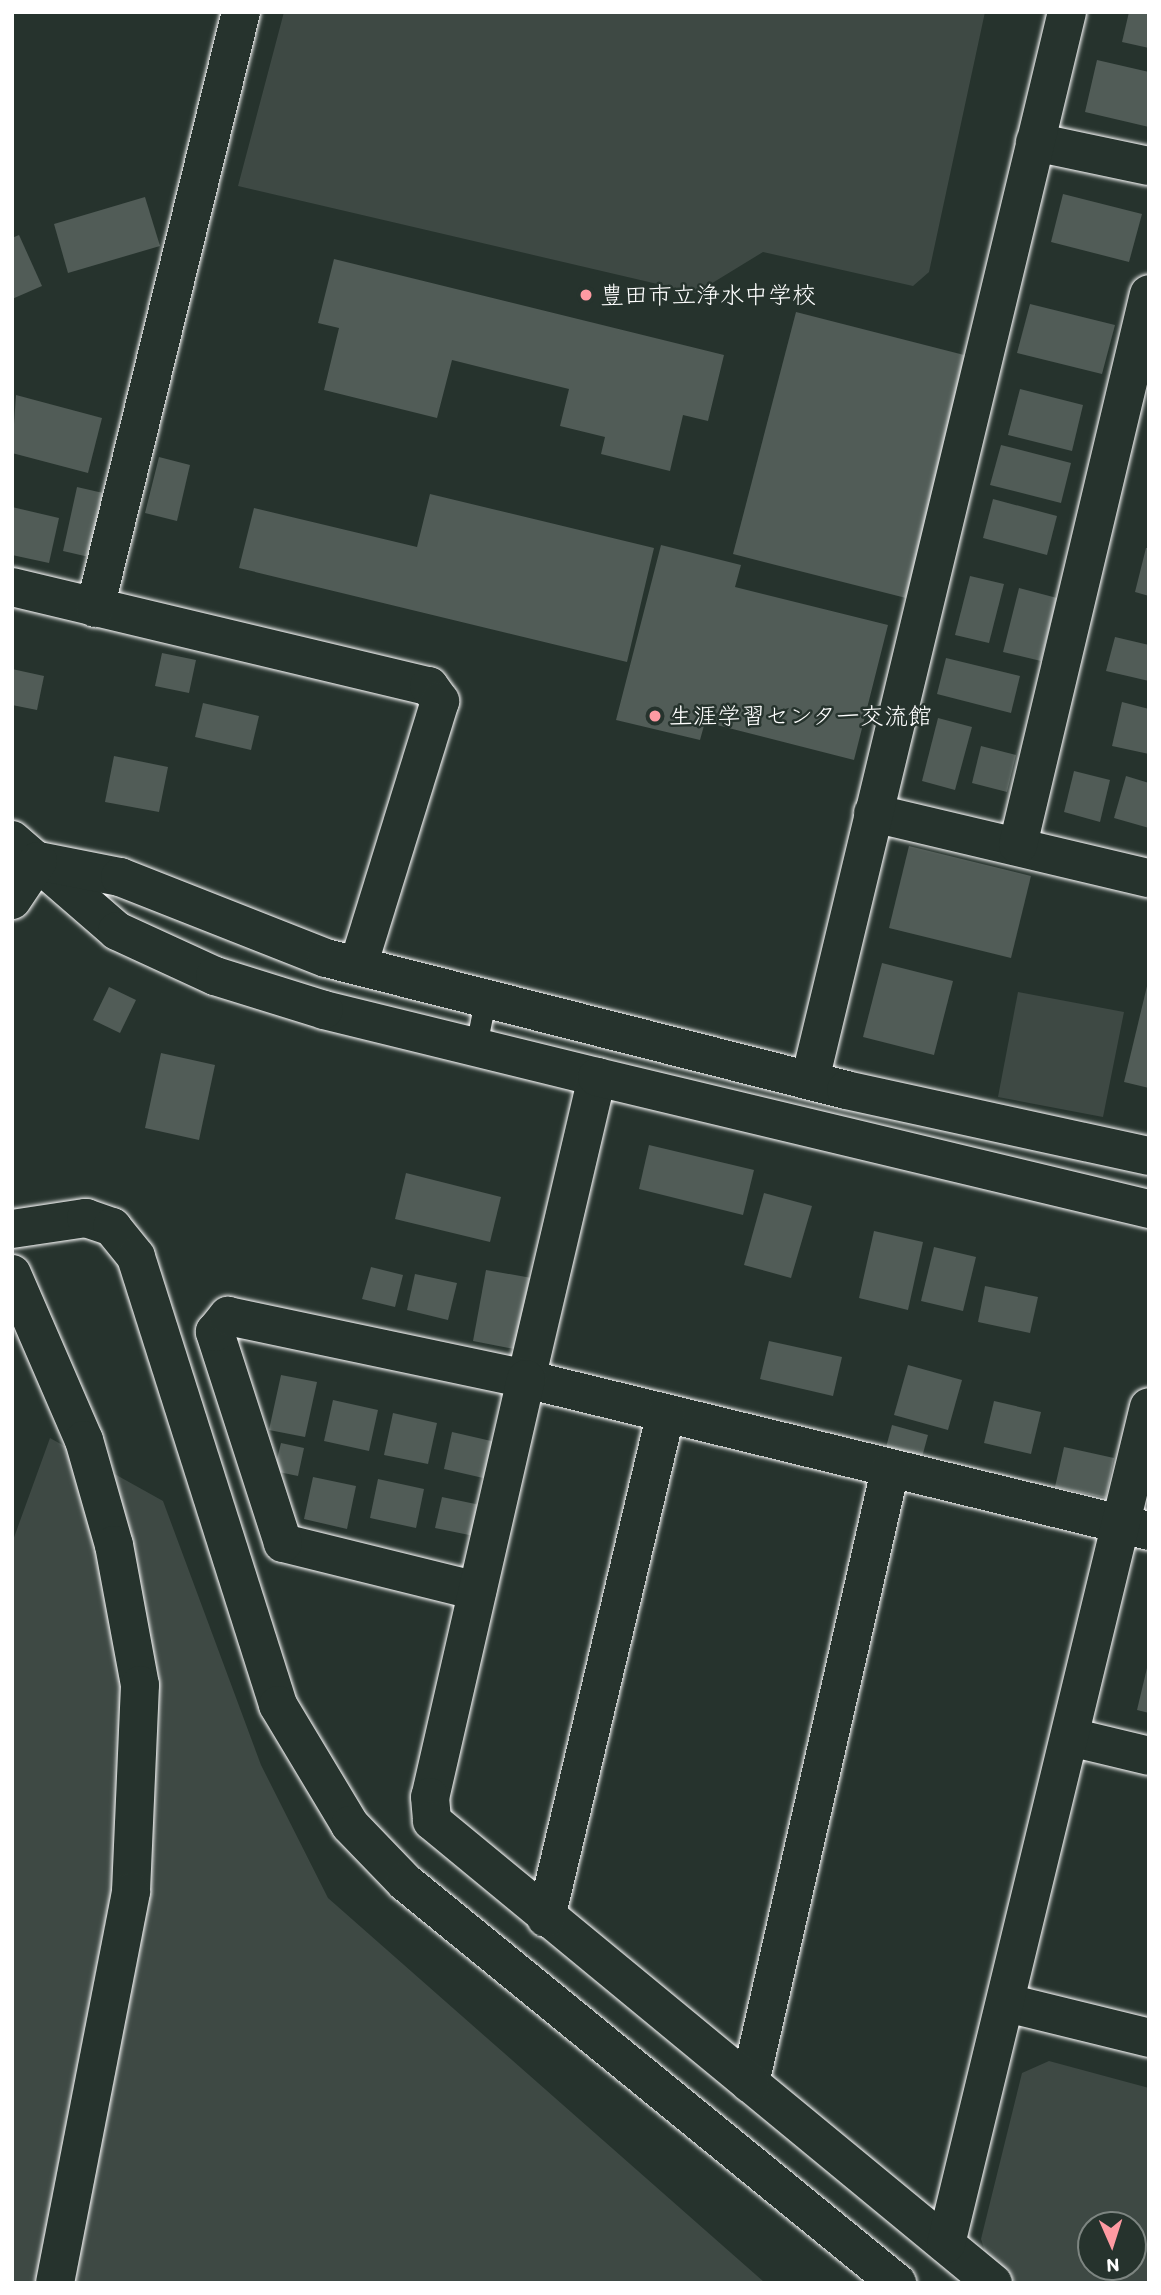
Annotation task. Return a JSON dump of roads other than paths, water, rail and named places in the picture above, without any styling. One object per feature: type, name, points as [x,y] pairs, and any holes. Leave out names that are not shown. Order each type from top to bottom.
[{"type":"street","points":[[95,608],[241,12]]},
{"type":"street","points":[[810,1080],[1067,12]]},
{"type":"street","points":[[1035,142],[1149,166]]},
{"type":"street","points":[[1018,845],[1149,294]]},
{"type":"street","points":[[12,587],[429,686],[440,701],[358,966]]},
{"type":"street","points":[[873,813],[1149,877]]},
{"type":"street","points":[[25,851],[120,877],[223,921],[358,966],[487,991],[810,1080],[1149,1156]]},
{"type":"street","points":[[12,900],[25,851]]},
{"type":"street","points":[[25,851],[117,930],[215,975],[324,1010],[475,1051],[597,1077],[1149,1209]]},
{"type":"street","points":[[597,1077],[430,1797],[432,1821],[546,1918],[993,2283]]},
{"type":"street","points":[[12,1229],[86,1218],[112,1227],[136,1257],[278,1705],[350,1825],[404,1882],[897,2283]]},
{"type":"street","points":[[12,1274],[84,1440],[114,1545],[141,1685],[131,1892],[55,2283]]},
{"type":"street","points":[[477,1591],[283,1543],[215,1332],[228,1316],[243,1315],[526,1379],[664,1416],[1134,1527]]},
{"type":"street","points":[[946,2244],[1070,1737],[1134,1527],[1149,1407]]},
{"type":"street","points":[[546,1918],[664,1416]]},
{"type":"street","points":[[750,2083],[890,1470]]},
{"type":"street","points":[[1070,1737],[1149,1756]]},
{"type":"street","points":[[1007,2003],[1149,2038]]},
{"type":"lane","points":[[475,1051],[487,991]]},
{"type":"place","name":"豊田市立浄水中学校","points":[[586,295]]},
{"type":"place","name":"生涯学習センタ一交流館","points":[[655,716]]}]
